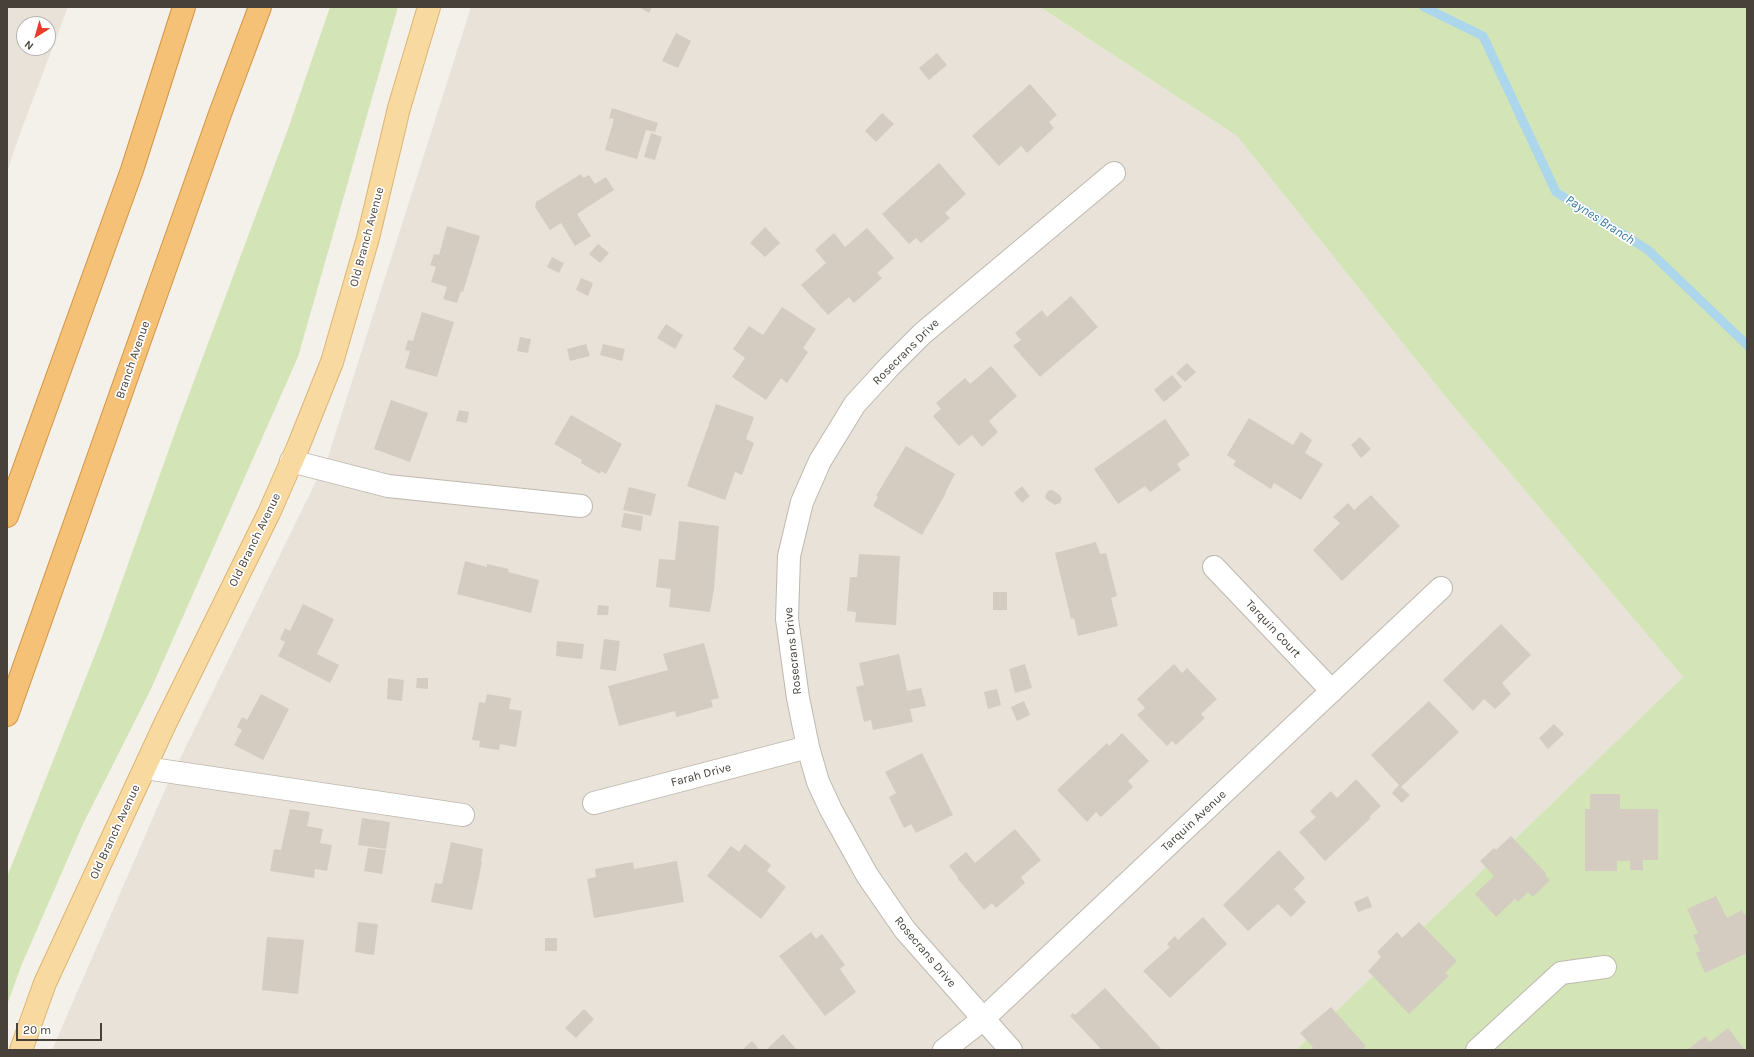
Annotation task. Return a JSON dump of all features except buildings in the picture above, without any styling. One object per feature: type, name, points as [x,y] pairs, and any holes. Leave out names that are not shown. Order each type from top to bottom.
[{"type":"highway","points":[[7,516],[132,170],[184,7]]},
{"type":"highway","name":"Branch Avenue","points":[[7,715],[220,114],[260,7]]},
{"type":"main road","name":"Old Branch Avenue","points":[[20,1050],[45,983],[145,768],[269,512],[332,362],[368,238],[399,108],[428,7]]},
{"type":"street","name":"Rosecrans Drive","points":[[1011,1050],[982,1020],[904,930],[867,875],[831,810],[818,782],[808,747],[791,655],[787,619],[787,581],[789,556],[794,529],[802,502],[820,462],[855,404],[922,334],[1114,173]]},
{"type":"street","points":[[291,461],[388,486],[581,506]]},
{"type":"street","name":"Tarquin Court","points":[[1214,567],[1332,691]]},
{"type":"street","name":"Tarquin Avenue","points":[[944,1050],[982,1020],[1441,588]]},
{"type":"street","name":"Farah Drive","points":[[594,803],[808,747]]},
{"type":"street","points":[[145,768],[463,815]]},
{"type":"street","points":[[1477,1050],[1561,973],[1605,967]]},
{"type":"shaded area","points":[[7,7],[68,7],[56,39],[56,16],[16,16],[16,56],[49,56],[7,172]]},
{"type":"shaded area","points":[[471,7],[1040,7],[1237,136],[1449,401],[1683,677],[1296,1050],[52,1050],[168,783],[328,457]]},
{"type":"green space","points":[[330,7],[398,7],[298,357],[150,691],[83,824],[22,964],[7,1005],[7,877],[103,634],[179,421],[288,129]]},
{"type":"green space","points":[[1040,7],[1747,7],[1747,1050],[1296,1050],[1683,677],[1449,401],[1237,136]]},
{"type":"waterway","name":"Paynes Branch","points":[[1424,7],[1483,36],[1556,192],[1648,250],[1747,345]]}]
